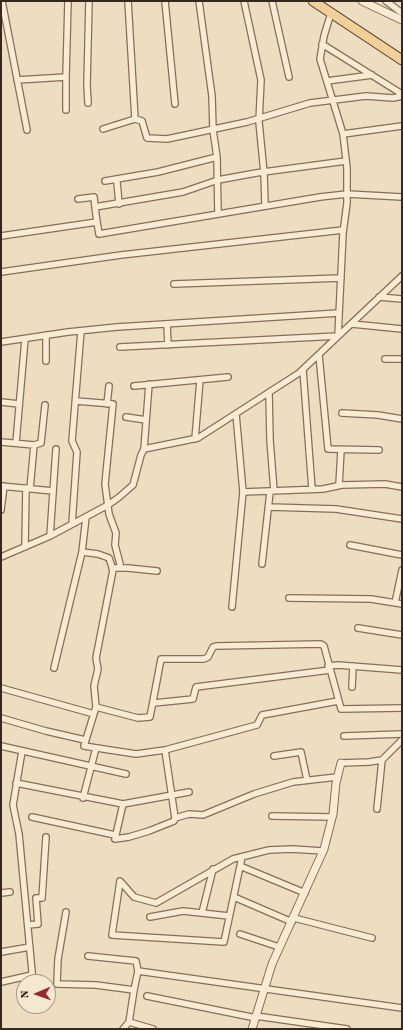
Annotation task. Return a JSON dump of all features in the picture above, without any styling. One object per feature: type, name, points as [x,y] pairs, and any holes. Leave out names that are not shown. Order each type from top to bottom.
[{"type":"main road","points":[[313,1],[402,60]]},
{"type":"street","points":[[2,1],[27,130]]},
{"type":"street","points":[[66,110],[68,1]]},
{"type":"street","points":[[88,104],[89,1]]},
{"type":"street","points":[[128,1],[135,119]]},
{"type":"street","points":[[165,1],[175,104]]},
{"type":"street","points":[[199,1],[212,96],[213,130],[217,157],[218,214]]},
{"type":"street","points":[[244,1],[261,80],[259,119],[264,173],[265,205]]},
{"type":"street","points":[[272,1],[288,77]]},
{"type":"street","points":[[362,1],[402,20]]},
{"type":"street","points":[[386,1],[402,13]]},
{"type":"street","points":[[331,13],[322,44],[320,59],[343,134],[347,194],[343,230],[338,336]]},
{"type":"street","points":[[322,44],[402,95]]},
{"type":"street","points":[[328,81],[372,75]]},
{"type":"street","points":[[17,80],[66,77]]},
{"type":"street","points":[[103,129],[135,119],[142,121],[147,138],[168,139],[259,119],[310,103],[366,96],[393,98],[402,95]]},
{"type":"street","points":[[343,134],[402,126]]},
{"type":"street","points":[[105,181],[158,172],[217,157]]},
{"type":"street","points":[[95,207],[120,204],[183,192],[218,180],[346,161]]},
{"type":"street","points":[[117,182],[120,204]]},
{"type":"street","points":[[78,199],[94,197],[99,234],[265,205],[347,194],[402,198]]},
{"type":"street","points":[[1,236],[97,222]]},
{"type":"street","points":[[1,272],[121,254],[343,230]]},
{"type":"street","points":[[144,449],[195,439],[269,393],[302,370],[402,276]]},
{"type":"street","points":[[174,284],[341,278]]},
{"type":"street","points":[[379,297],[402,299]]},
{"type":"street","points":[[1,342],[80,330],[339,313]]},
{"type":"street","points":[[167,324],[168,345]]},
{"type":"street","points":[[352,324],[402,329]]},
{"type":"street","points":[[72,524],[77,452],[72,441],[80,330]]},
{"type":"street","points":[[46,335],[46,361]]},
{"type":"street","points":[[120,347],[338,336]]},
{"type":"street","points":[[16,443],[25,339]]},
{"type":"street","points":[[319,355],[326,445],[328,449],[379,450]]},
{"type":"street","points":[[385,359],[402,359]]},
{"type":"street","points":[[302,370],[312,490]]},
{"type":"street","points":[[134,386],[228,377]]},
{"type":"street","points":[[195,439],[200,380]]},
{"type":"street","points":[[1,557],[50,536],[108,506],[133,485],[142,451],[144,449],[149,384]]},
{"type":"street","points":[[107,404],[109,386]]},
{"type":"street","points":[[262,564],[272,491],[269,393]]},
{"type":"street","points":[[76,401],[113,404],[105,484],[108,506],[116,533],[115,545],[120,564]]},
{"type":"street","points":[[1,402],[20,404]]},
{"type":"street","points":[[1,442],[34,445],[41,444],[45,405]]},
{"type":"street","points":[[342,413],[378,415],[402,419]]},
{"type":"street","points":[[232,606],[243,492],[236,414]]},
{"type":"street","points":[[126,417],[146,420]]},
{"type":"street","points":[[25,547],[28,488],[34,445]]},
{"type":"street","points":[[50,536],[56,449]]},
{"type":"street","points":[[339,485],[341,450]]},
{"type":"street","points":[[243,492],[312,490],[339,485],[385,484],[402,487]]},
{"type":"street","points":[[1,510],[2,486],[53,491]]},
{"type":"street","points":[[269,507],[299,510],[336,509],[402,519]]},
{"type":"street","points":[[54,668],[82,552],[86,517]]},
{"type":"street","points":[[350,545],[402,555]]},
{"type":"street","points":[[82,552],[98,554],[109,558],[112,568],[96,658],[98,669],[94,686],[96,707],[84,746],[136,754],[165,750],[257,725],[262,715],[338,701]]},
{"type":"street","points":[[112,568],[157,571]]},
{"type":"street","points":[[395,602],[402,574]]},
{"type":"street","points":[[289,598],[371,599],[402,604]]},
{"type":"street","points":[[358,628],[402,635]]},
{"type":"street","points":[[96,707],[138,718],[148,718],[152,715],[161,659],[204,659],[208,657],[213,647],[216,646],[321,644],[324,646],[341,709],[402,708]]},
{"type":"street","points":[[154,703],[193,699],[196,687],[329,668],[353,666],[402,670]]},
{"type":"street","points":[[352,687],[353,666]]},
{"type":"street","points":[[1,688],[94,714]]},
{"type":"street","points":[[1,718],[46,731],[86,740]]},
{"type":"street","points":[[344,736],[402,734]]},
{"type":"street","points":[[252,1029],[279,947],[293,920],[323,851],[332,817],[337,777],[341,763],[382,760],[402,740]]},
{"type":"street","points":[[1,746],[126,774]]},
{"type":"street","points":[[84,798],[96,748]]},
{"type":"street","points":[[165,750],[175,818]]},
{"type":"street","points":[[22,751],[13,805],[19,834],[32,974]]},
{"type":"street","points":[[274,756],[301,752],[307,780]]},
{"type":"street","points":[[377,809],[382,760]]},
{"type":"street","points":[[123,804],[115,839],[129,837],[174,821],[175,818],[189,814],[203,815],[254,794],[293,782],[337,777]]},
{"type":"street","points":[[16,783],[84,798],[123,804],[189,792]]},
{"type":"street","points":[[272,816],[332,817]]},
{"type":"street","points":[[32,817],[115,835]]},
{"type":"street","points":[[28,925],[38,924],[36,898],[42,898],[46,837]]},
{"type":"street","points":[[242,857],[224,942],[112,935],[120,881],[134,897],[156,903],[233,858],[277,850],[323,851]]},
{"type":"street","points":[[240,866],[305,892]]},
{"type":"street","points":[[202,913],[213,869]]},
{"type":"street","points":[[1,893],[10,892]]},
{"type":"street","points":[[234,897],[293,920],[372,938]]},
{"type":"street","points":[[150,917],[183,911],[229,916]]},
{"type":"street","points":[[66,912],[58,959],[57,984],[96,985],[134,990]]},
{"type":"street","points":[[240,934],[279,947]]},
{"type":"street","points":[[1,952],[30,947]]},
{"type":"street","points":[[88,956],[136,961],[138,971],[134,990],[133,1007],[129,1022],[123,1029]]},
{"type":"street","points":[[138,971],[402,1008]]},
{"type":"street","points":[[1,982],[16,979]]},
{"type":"street","points":[[147,996],[256,1017],[347,1029]]},
{"type":"street","points":[[129,1022],[153,1029]]}]
